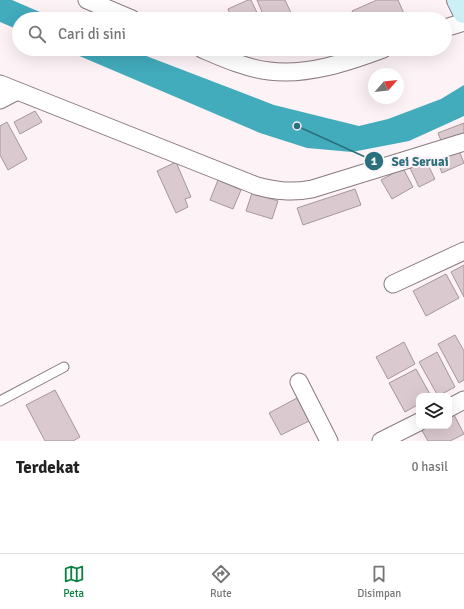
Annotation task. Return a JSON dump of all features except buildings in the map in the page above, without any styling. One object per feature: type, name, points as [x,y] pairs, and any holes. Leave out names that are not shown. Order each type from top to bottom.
[{"type":"main road","points":[[458,0],[464,12]]},
{"type":"street","points":[[87,0],[115,12]]},
{"type":"street","points":[[452,26],[464,22]]},
{"type":"street","points":[[219,56],[244,66],[271,71],[315,69],[362,56]]},
{"type":"street","points":[[0,84],[258,186],[287,192],[312,189],[464,142]]},
{"type":"street","points":[[0,100],[17,91]]},
{"type":"street","points":[[394,284],[464,251]]},
{"type":"street","points":[[299,382],[329,441]]},
{"type":"street","points":[[452,406],[464,400]]},
{"type":"street","points":[[381,441],[416,424]]},
{"type":"lane","points":[[0,402],[64,367]]},
{"type":"water","points":[[0,0],[12,0],[40,12],[12,12],[12,27],[0,22]]},
{"type":"water","points":[[79,56],[146,56],[274,105],[359,126],[388,119],[441,99],[464,85],[464,116],[409,141],[352,152],[307,148],[260,133]]},
{"type":"place","name":"Sei Seruai","points":[[297,126]]}]
